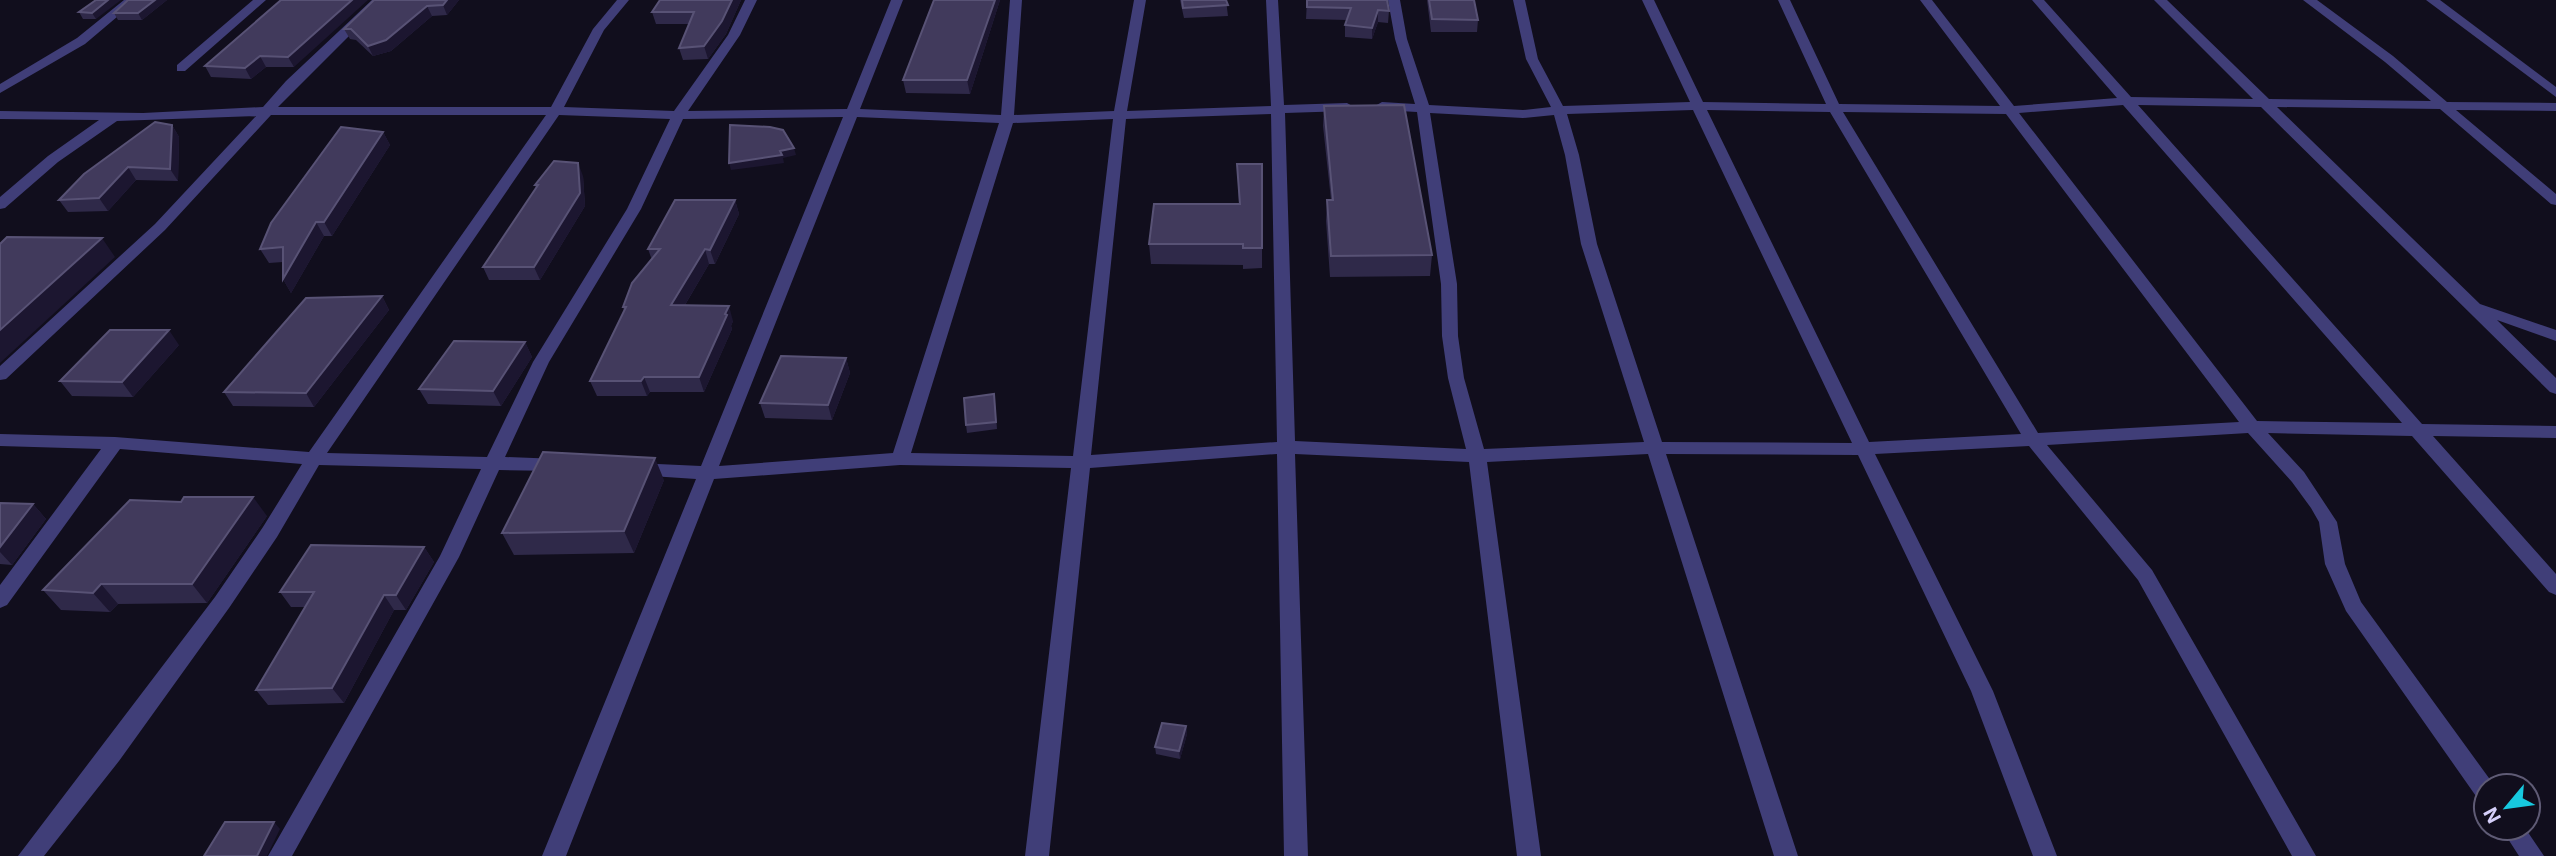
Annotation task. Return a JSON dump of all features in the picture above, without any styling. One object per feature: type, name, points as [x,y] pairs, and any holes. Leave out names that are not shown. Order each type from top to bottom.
[{"type":"street","points":[[0,89],[81,41],[131,0]]},
{"type":"street","points":[[181,68],[260,0]]},
{"type":"street","points":[[0,375],[160,227],[270,111],[291,84],[379,0]]},
{"type":"street","points":[[30,856],[89,786],[229,593],[292,501],[314,459],[555,111],[599,29],[623,0]]},
{"type":"street","points":[[280,856],[449,557],[541,362],[634,209],[678,115],[734,35],[751,0]]},
{"type":"street","points":[[554,856],[854,113],[897,0]]},
{"type":"street","points":[[900,459],[1007,119],[1016,0]]},
{"type":"street","points":[[1037,856],[1120,115],[1140,0]]},
{"type":"street","points":[[1272,0],[1278,110],[1296,856]]},
{"type":"street","points":[[1394,0],[1401,39],[1423,107],[1449,284],[1450,336],[1456,378],[1478,456],[1529,856]]},
{"type":"street","points":[[1518,0],[1532,59],[1559,111],[1572,155],[1589,244],[1786,856]]},
{"type":"street","points":[[1648,0],[1742,201],[1982,691],[2045,856]]},
{"type":"street","points":[[1784,0],[1835,109],[2032,438],[2145,575],[2304,856]]},
{"type":"street","points":[[1926,0],[2252,427],[2298,477],[2318,504],[2328,522],[2335,564],[2353,606],[2472,772]]},
{"type":"street","points":[[2038,0],[2556,587]]},
{"type":"street","points":[[2160,0],[2556,388]]},
{"type":"street","points":[[2309,0],[2389,59],[2556,201]]},
{"type":"street","points":[[2432,0],[2556,93]]},
{"type":"street","points":[[0,115],[113,117],[270,111],[555,111],[678,115],[854,113],[1007,119],[1364,107],[1423,107],[1523,114],[1698,106],[2009,110],[2126,101],[2446,108],[2556,107]]},
{"type":"street","points":[[0,205],[53,159],[113,117]]},
{"type":"street","points":[[2473,306],[2556,336]]},
{"type":"street","points":[[616,468],[709,472],[900,459],[1080,462],[1287,447],[1478,456],[1654,448],[1862,449],[2252,427],[2556,432]]},
{"type":"street","points":[[0,440],[115,443],[314,459],[575,466]]},
{"type":"street","points":[[0,600],[115,443]]},
{"type":"building","points":[[96,0],[108,0],[92,13],[79,12]]},
{"type":"building","points":[[128,0],[155,0],[138,13],[114,13]]},
{"type":"building","points":[[281,0],[352,0],[288,57],[260,56],[245,68],[205,66]]},
{"type":"building","points":[[374,0],[447,0],[443,5],[427,6],[386,40],[368,46],[351,29],[344,29]]},
{"type":"building","points":[[660,0],[732,0],[722,21],[704,46],[679,48],[694,12],[652,12]]},
{"type":"building","points":[[934,0],[995,0],[967,80],[903,80]]},
{"type":"building","points":[[1182,0],[1226,0],[1228,5],[1183,8]]},
{"type":"building","points":[[1307,0],[1387,0],[1389,11],[1378,10],[1372,28],[1345,25],[1351,8],[1307,7]]},
{"type":"building","points":[[1429,0],[1474,0],[1478,20],[1432,19]]},
{"type":"building","points":[[1404,105],[1432,255],[1331,256],[1327,200],[1333,200],[1324,106]]},
{"type":"building","points":[[155,122],[172,125],[170,169],[128,167],[99,198],[59,200],[84,174]]},
{"type":"building","points":[[730,125],[783,130],[794,148],[780,151],[782,155],[729,163]]},
{"type":"building","points":[[341,127],[383,132],[324,222],[316,222],[283,279],[283,247],[260,249],[271,223]]},
{"type":"building","points":[[554,161],[578,163],[580,193],[534,267],[483,267],[538,185],[535,185]]},
{"type":"building","points":[[1237,164],[1262,164],[1262,248],[1243,248],[1243,244],[1149,244],[1154,204],[1240,204]]},
{"type":"building","points":[[675,200],[735,200],[710,250],[705,249],[671,305],[729,306],[699,377],[590,381],[626,307],[623,307],[632,283],[660,249],[648,249]]},
{"type":"building","points":[[7,237],[102,238],[0,330],[0,244]]},
{"type":"building","points":[[382,296],[306,393],[224,392],[306,298]]},
{"type":"building","points":[[110,330],[169,330],[122,382],[60,381]]},
{"type":"building","points":[[454,341],[525,342],[493,391],[419,389]]},
{"type":"building","points":[[781,356],[846,358],[828,405],[760,403]]},
{"type":"building","points":[[994,394],[996,422],[966,425],[964,398]]},
{"type":"building","points":[[543,452],[655,458],[624,531],[502,533]]},
{"type":"building","points":[[184,497],[253,497],[192,584],[101,584],[93,593],[43,590],[130,500],[181,502]]},
{"type":"building","points":[[0,503],[33,504],[0,547]]},
{"type":"building","points":[[311,545],[424,547],[396,595],[384,595],[332,688],[256,690],[314,592],[280,592]]},
{"type":"building","points":[[1162,723],[1186,726],[1179,751],[1155,747]]},
{"type":"building","points":[[225,822],[274,822],[257,856],[204,856]]}]
